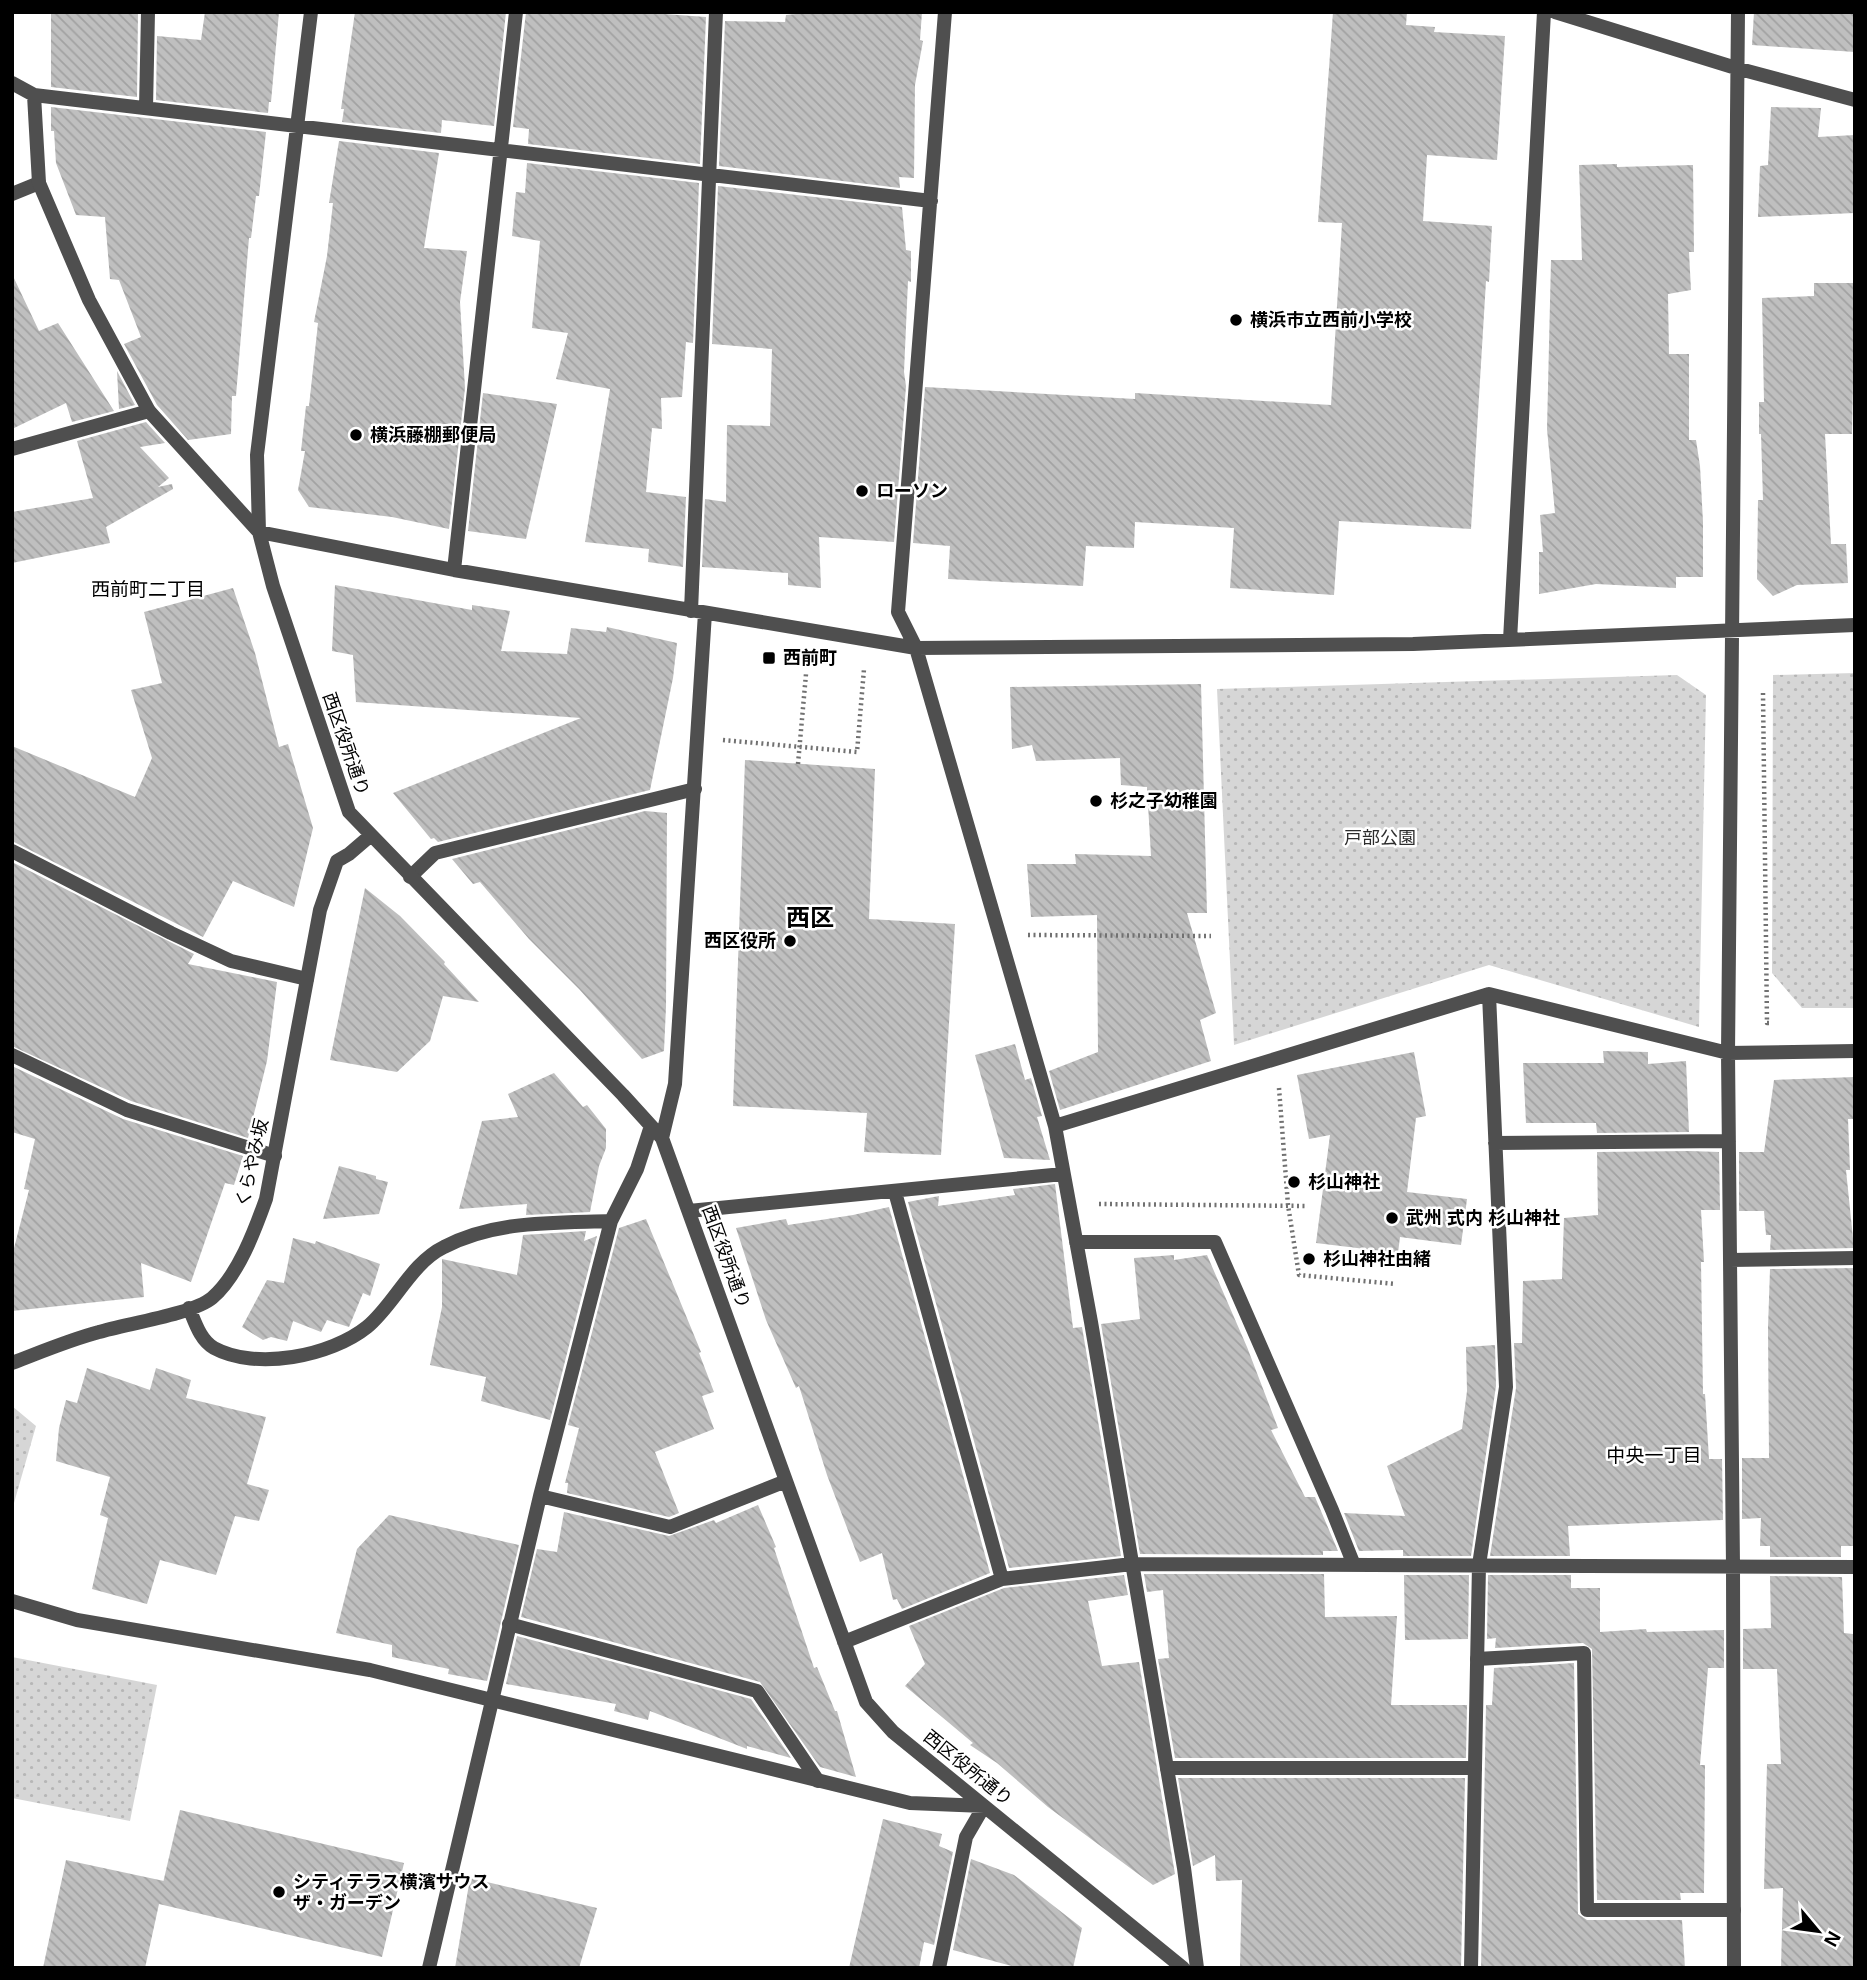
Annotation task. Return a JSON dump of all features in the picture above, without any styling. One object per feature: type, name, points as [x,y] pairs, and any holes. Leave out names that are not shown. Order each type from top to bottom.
[{"type":"street","points":[[146,108],[148,12]]},
{"type":"street","name":"西区役所通り","points":[[310,12],[257,455],[259,532],[272,586],[349,812],[662,1138],[866,1702],[893,1732],[1182,1968]]},
{"type":"street","points":[[454,570],[516,12]]},
{"type":"street","points":[[662,1138],[675,1084],[695,789],[716,12]]},
{"type":"street","points":[[945,12],[898,612],[916,648],[1055,1126],[1184,1868],[1197,1968]]},
{"type":"street","points":[[1510,640],[1544,12]]},
{"type":"street","points":[[1555,12],[1736,68],[1855,100]]},
{"type":"street","points":[[1734,1968],[1728,1053],[1738,12]]},
{"type":"street","points":[[12,83],[34,95],[931,201]]},
{"type":"street","points":[[34,95],[39,183],[89,300],[149,411],[259,532],[454,570],[916,648],[1413,644],[1855,625]]},
{"type":"street","points":[[12,194],[39,183]]},
{"type":"street","points":[[12,449],[149,411]]},
{"type":"street","points":[[410,877],[435,853],[695,789]]},
{"type":"street","name":"くらやみ坂","points":[[12,1363],[99,1332],[189,1308],[212,1299],[230,1277],[254,1232],[266,1199],[320,910],[337,861],[370,836]]},
{"type":"street","points":[[12,851],[231,961],[307,979]]},
{"type":"street","points":[[1471,1968],[1479,1565],[1506,1387],[1489,994]]},
{"type":"street","points":[[1055,1126],[1489,994],[1728,1053],[1855,1051]]},
{"type":"street","points":[[12,1055],[127,1111],[275,1156]]},
{"type":"street","points":[[429,1968],[540,1496],[611,1221],[637,1169],[650,1126]]},
{"type":"street","points":[[1495,1143],[1729,1141]]},
{"type":"street","points":[[689,1211],[1063,1174]]},
{"type":"street","points":[[895,1192],[1002,1579]]},
{"type":"street","points":[[189,1308],[200,1334],[212,1347],[229,1354],[284,1359],[345,1342],[367,1327],[386,1308],[409,1276],[442,1247],[482,1232],[529,1224],[611,1221]]},
{"type":"street","points":[[1076,1242],[1215,1242],[1354,1565]]},
{"type":"street","points":[[1730,1260],[1855,1258]]},
{"type":"street","points":[[540,1496],[670,1527],[786,1481]]},
{"type":"street","points":[[844,1642],[1002,1579],[1132,1564],[1855,1567]]},
{"type":"street","points":[[12,1601],[77,1620],[370,1670],[910,1803],[984,1806],[966,1837],[939,1968]]},
{"type":"street","points":[[509,1625],[757,1691],[818,1781]]},
{"type":"street","points":[[1477,1659],[1584,1653],[1587,1910],[1734,1910]]},
{"type":"street","points":[[1167,1768],[1475,1768]]},
{"type":"path","points":[[697,738],[857,752],[864,669]]},
{"type":"path","points":[[798,764],[806,674]]},
{"type":"path","points":[[1763,684],[1767,1023],[1779,1023]]},
{"type":"path","points":[[999,935],[1211,936]]},
{"type":"path","points":[[1278,1059],[1288,1205],[1299,1275],[1396,1284]]},
{"type":"path","points":[[1069,1203],[1308,1206]]},
{"type":"green space","points":[[1855,673],[1855,1008],[1802,1008],[1772,973],[1773,675]]},
{"type":"green space","name":"戸部公園","points":[[1677,675],[1706,695],[1699,1027],[1489,965],[1234,1045],[1217,689]]},
{"type":"green space","points":[[12,1406],[36,1426],[12,1510]]},
{"type":"green space","points":[[12,1657],[157,1685],[130,1821],[12,1798]]},
{"type":"building","points":[[51,12],[138,12],[137,97],[51,87]]},
{"type":"building","points":[[205,12],[279,12],[268,113],[156,100],[157,36],[201,40]]},
{"type":"building","points":[[355,12],[506,12],[494,126],[442,120],[441,133],[342,122],[344,109],[341,109]]},
{"type":"building","points":[[526,12],[637,12],[706,17],[700,164],[528,144],[529,129],[513,127]]},
{"type":"building","points":[[816,12],[922,12],[920,40],[923,41],[915,85],[914,178],[899,177],[900,188],[719,166],[725,21],[785,22],[786,15]]},
{"type":"building","points":[[1333,12],[1407,12],[1406,25],[1435,27],[1434,32],[1505,36],[1497,160],[1427,155],[1423,221],[1492,226],[1489,282],[1486,281],[1471,529],[1339,521],[1334,595],[1230,588],[1234,528],[1135,522],[1134,548],[1086,546],[1083,586],[948,579],[950,546],[913,543],[925,387],[1135,399],[1135,393],[1331,405],[1342,223],[1318,222]]},
{"type":"building","points":[[1754,12],[1855,12],[1855,52],[1752,45]]},
{"type":"building","points":[[51,107],[266,132],[259,196],[256,196],[249,238],[236,396],[232,396],[231,434],[188,440],[157,405],[124,344],[141,337],[119,280],[110,279],[105,217],[76,215],[56,163],[54,131],[51,131]]},
{"type":"building","points":[[1771,107],[1821,108],[1818,137],[1855,135],[1855,213],[1758,217],[1760,166],[1768,165]]},
{"type":"building","points":[[339,141],[439,153],[424,248],[467,251],[460,302],[465,388],[449,529],[392,517],[309,507],[298,490],[305,451],[301,451],[318,323],[314,322],[327,256],[333,203],[329,203]]},
{"type":"building","points":[[527,163],[699,183],[693,343],[686,342],[682,397],[661,398],[662,429],[652,428],[646,492],[686,497],[683,567],[648,562],[649,549],[585,542],[610,389],[556,379],[568,333],[532,328],[540,241],[512,236],[516,192],[525,193]]},
{"type":"building","points":[[1617,164],[1617,167],[1693,165],[1694,252],[1689,252],[1691,290],[1668,294],[1669,354],[1689,354],[1689,440],[1696,440],[1700,466],[1703,577],[1676,577],[1676,588],[1596,584],[1539,594],[1539,552],[1543,552],[1540,515],[1555,513],[1547,429],[1551,260],[1582,260],[1579,165]]},
{"type":"building","points":[[718,186],[902,207],[906,250],[911,251],[911,282],[908,281],[904,372],[906,386],[894,542],[819,537],[821,588],[788,585],[788,573],[702,567],[705,499],[726,502],[727,425],[770,426],[772,349],[712,344]]},
{"type":"building","points":[[12,274],[39,331],[58,323],[114,411],[72,422],[66,403],[12,429]]},
{"type":"building","points":[[1814,283],[1855,283],[1852,434],[1825,434],[1831,544],[1846,544],[1848,583],[1797,585],[1773,596],[1757,579],[1758,500],[1763,500],[1759,434],[1759,402],[1764,402],[1762,298],[1814,296]]},
{"type":"building","points":[[117,371],[135,405],[119,409]]},
{"type":"building","points":[[483,393],[557,404],[526,539],[468,531]]},
{"type":"building","points":[[146,422],[165,443],[140,447],[169,478],[158,487],[172,484],[173,489],[106,527],[110,543],[12,563],[12,512],[93,498],[77,441]]},
{"type":"building","points":[[335,585],[472,610],[472,605],[510,611],[501,651],[567,654],[571,628],[606,632],[607,627],[677,643],[673,678],[650,790],[438,842],[434,838],[431,839],[393,793],[581,718],[356,702],[353,655],[332,651]]},
{"type":"building","points":[[233,588],[255,653],[279,747],[288,744],[313,828],[294,907],[233,881],[203,937],[12,841],[12,746],[135,797],[152,758],[131,690],[162,683],[144,612]]},
{"type":"building","points":[[1201,684],[1207,913],[1187,913],[1216,1013],[1200,1020],[1211,1061],[1060,1110],[1049,1071],[1098,1052],[1097,915],[1031,917],[1027,864],[1076,864],[1075,854],[1151,856],[1147,787],[1121,785],[1120,758],[1036,761],[1032,745],[1012,749],[1010,687]]},
{"type":"building","points":[[745,760],[875,769],[869,919],[955,924],[941,1155],[864,1152],[867,1113],[733,1106]]},
{"type":"building","points":[[645,811],[667,813],[666,1007],[664,1051],[642,1059],[579,989],[529,939],[480,882],[473,884],[452,859]]},
{"type":"building","points":[[12,862],[194,954],[188,964],[277,982],[267,1061],[248,1138],[131,1101],[12,1046]]},
{"type":"building","points":[[365,888],[400,916],[479,1002],[443,996],[430,1041],[397,1072],[330,1060]]},
{"type":"building","points":[[1015,1044],[1025,1080],[1031,1078],[1042,1116],[1037,1117],[1050,1160],[1004,1158],[975,1055]]},
{"type":"building","points":[[1603,1051],[1648,1052],[1648,1064],[1686,1061],[1689,1132],[1597,1133],[1596,1123],[1526,1123],[1523,1063],[1604,1063]]},
{"type":"building","points":[[1414,1052],[1426,1116],[1416,1118],[1407,1192],[1467,1199],[1461,1245],[1400,1237],[1398,1253],[1316,1243],[1330,1135],[1309,1139],[1297,1075]]},
{"type":"building","points":[[12,1066],[123,1119],[243,1156],[234,1185],[225,1183],[191,1282],[141,1263],[144,1297],[12,1311],[12,1256],[29,1190],[24,1189],[35,1139],[12,1132]]},
{"type":"building","points":[[554,1073],[583,1107],[587,1105],[606,1129],[606,1148],[599,1166],[590,1212],[526,1215],[527,1204],[459,1209],[482,1121],[518,1117],[508,1094]]},
{"type":"building","points":[[1855,1077],[1855,1119],[1848,1119],[1850,1170],[1846,1170],[1854,1248],[1770,1250],[1771,1235],[1766,1235],[1764,1211],[1739,1211],[1739,1152],[1764,1152],[1774,1080]]},
{"type":"building","points":[[1597,1152],[1719,1152],[1720,1210],[1701,1210],[1704,1262],[1701,1262],[1703,1394],[1709,1459],[1722,1459],[1723,1520],[1568,1526],[1570,1556],[1490,1556],[1516,1388],[1514,1343],[1522,1343],[1523,1281],[1562,1279],[1564,1218],[1598,1215]]},
{"type":"building","points":[[339,1166],[388,1182],[379,1214],[323,1219]]},
{"type":"building","points":[[1055,1184],[1073,1328],[1082,1327],[1121,1556],[1009,1568],[908,1202],[939,1196],[938,1206],[1015,1195],[1013,1189]]},
{"type":"building","points":[[889,1207],[990,1573],[902,1609],[897,1599],[893,1600],[882,1553],[860,1562],[827,1475],[799,1386],[796,1388],[766,1320],[736,1228],[786,1219],[788,1225]]},
{"type":"building","points":[[646,1219],[701,1352],[699,1353],[714,1392],[702,1396],[714,1429],[655,1452],[679,1513],[669,1517],[567,1493],[568,1483],[565,1483],[579,1428],[568,1425],[619,1228]]},
{"type":"building","points":[[586,1231],[584,1241],[597,1236],[550,1420],[481,1401],[486,1377],[430,1365],[442,1307],[442,1259],[517,1275],[523,1235]]},
{"type":"building","points":[[293,1238],[315,1244],[316,1241],[380,1264],[370,1296],[363,1293],[349,1327],[327,1320],[321,1332],[293,1321],[287,1341],[271,1337],[263,1340],[242,1327],[267,1280],[284,1283]]},
{"type":"building","points":[[1174,1255],[1174,1260],[1207,1255],[1278,1428],[1271,1430],[1305,1497],[1315,1497],[1338,1551],[1323,1551],[1323,1555],[1140,1554],[1101,1324],[1140,1319],[1134,1258]]},
{"type":"building","points":[[1855,1268],[1854,1546],[1841,1546],[1841,1557],[1770,1557],[1770,1546],[1760,1546],[1761,1518],[1742,1519],[1742,1458],[1769,1458],[1770,1269]]},
{"type":"building","points":[[1495,1345],[1496,1386],[1471,1556],[1403,1556],[1403,1550],[1359,1551],[1344,1513],[1405,1516],[1387,1466],[1462,1429],[1467,1391],[1466,1347]]},
{"type":"building","points":[[87,1368],[150,1390],[156,1368],[191,1380],[186,1398],[266,1417],[247,1484],[269,1490],[259,1521],[235,1516],[216,1575],[160,1560],[147,1604],[92,1589],[108,1518],[100,1515],[110,1477],[56,1461],[59,1428],[66,1400],[77,1403]]},
{"type":"building","points":[[758,1505],[776,1547],[774,1548],[814,1668],[817,1667],[837,1711],[856,1777],[820,1767],[760,1682],[521,1617],[537,1549],[557,1552],[564,1512],[669,1536],[714,1520],[716,1523]]},
{"type":"building","points":[[389,1515],[519,1545],[487,1681],[448,1674],[449,1669],[392,1657],[392,1645],[336,1633],[357,1549]]},
{"type":"building","points":[[1144,1574],[1324,1574],[1325,1617],[1397,1616],[1391,1705],[1467,1705],[1466,1758],[1175,1758],[1158,1659],[1169,1658],[1163,1590],[1147,1592]]},
{"type":"building","points":[[1124,1575],[1128,1595],[1088,1601],[1102,1666],[1139,1662],[1175,1874],[1153,1885],[1048,1807],[997,1763],[970,1745],[973,1743],[905,1686],[925,1664],[909,1626],[1004,1588]]},
{"type":"building","points":[[1404,1575],[1469,1575],[1468,1639],[1405,1640]]},
{"type":"building","points":[[1488,1575],[1571,1575],[1571,1588],[1600,1588],[1600,1632],[1646,1629],[1647,1632],[1724,1630],[1724,1668],[1708,1668],[1700,1765],[1705,1765],[1704,1893],[1680,1893],[1681,1900],[1597,1900],[1592,1649],[1583,1643],[1495,1648],[1496,1638],[1487,1639]]},
{"type":"building","points":[[1770,1576],[1842,1577],[1844,1633],[1853,1634],[1855,1679],[1855,1968],[1781,1968],[1783,1888],[1764,1889],[1767,1764],[1781,1764],[1777,1669],[1743,1669],[1743,1629],[1771,1628]]},
{"type":"building","points":[[517,1636],[751,1699],[791,1758],[747,1746],[747,1749],[650,1711],[648,1720],[614,1711],[616,1704],[506,1684]]},
{"type":"building","points":[[1574,1663],[1578,1914],[1587,1920],[1682,1920],[1685,1968],[1481,1968],[1486,1705],[1492,1705],[1494,1668]]},
{"type":"building","points":[[1178,1778],[1465,1778],[1461,1968],[1240,1966],[1242,1880],[1216,1881],[1215,1855],[1193,1866]]},
{"type":"building","name":"シティテラス横濱サウス ザ・ガーデン","points":[[180,1810],[404,1863],[382,1957],[159,1904],[145,1968],[43,1968],[66,1860],[163,1881]]},
{"type":"building","points":[[883,1819],[942,1834],[939,1846],[953,1852],[934,1945],[924,1942],[919,1968],[849,1968]]},
{"type":"building","points":[[971,1859],[1014,1875],[1082,1928],[1073,1968],[1019,1968],[953,1950]]},
{"type":"building","name":"シティテラス横濱サウス ザ・ガーデン","points":[[470,1878],[597,1908],[579,1968],[455,1968]]},
{"type":"place","name":"横浜市立西前小学校","points":[[1236,320]]},
{"type":"place","name":"横浜藤棚郵便局","points":[[356,435]]},
{"type":"place","name":"ローソン","points":[[862,491]]},
{"type":"place","name":"西前町","points":[[769,658]]},
{"type":"place","name":"杉之子幼稚園","points":[[1096,801]]},
{"type":"place","name":"西区役所","points":[[790,941]]},
{"type":"place","name":"杉山神社","points":[[1294,1182]]},
{"type":"place","name":"武州 式内 杉山神社","points":[[1392,1218]]},
{"type":"place","name":"杉山神社由緒","points":[[1309,1259]]},
{"type":"place","name":"シティテラス横濱サウス ザ・ガーデン","points":[[279,1892]]},
{"type":"district","name":"西前町二丁目","points":[[148,589]]},
{"type":"district","name":"西区","points":[[810,917]]},
{"type":"district","name":"中央一丁目","points":[[1654,1455]]}]
